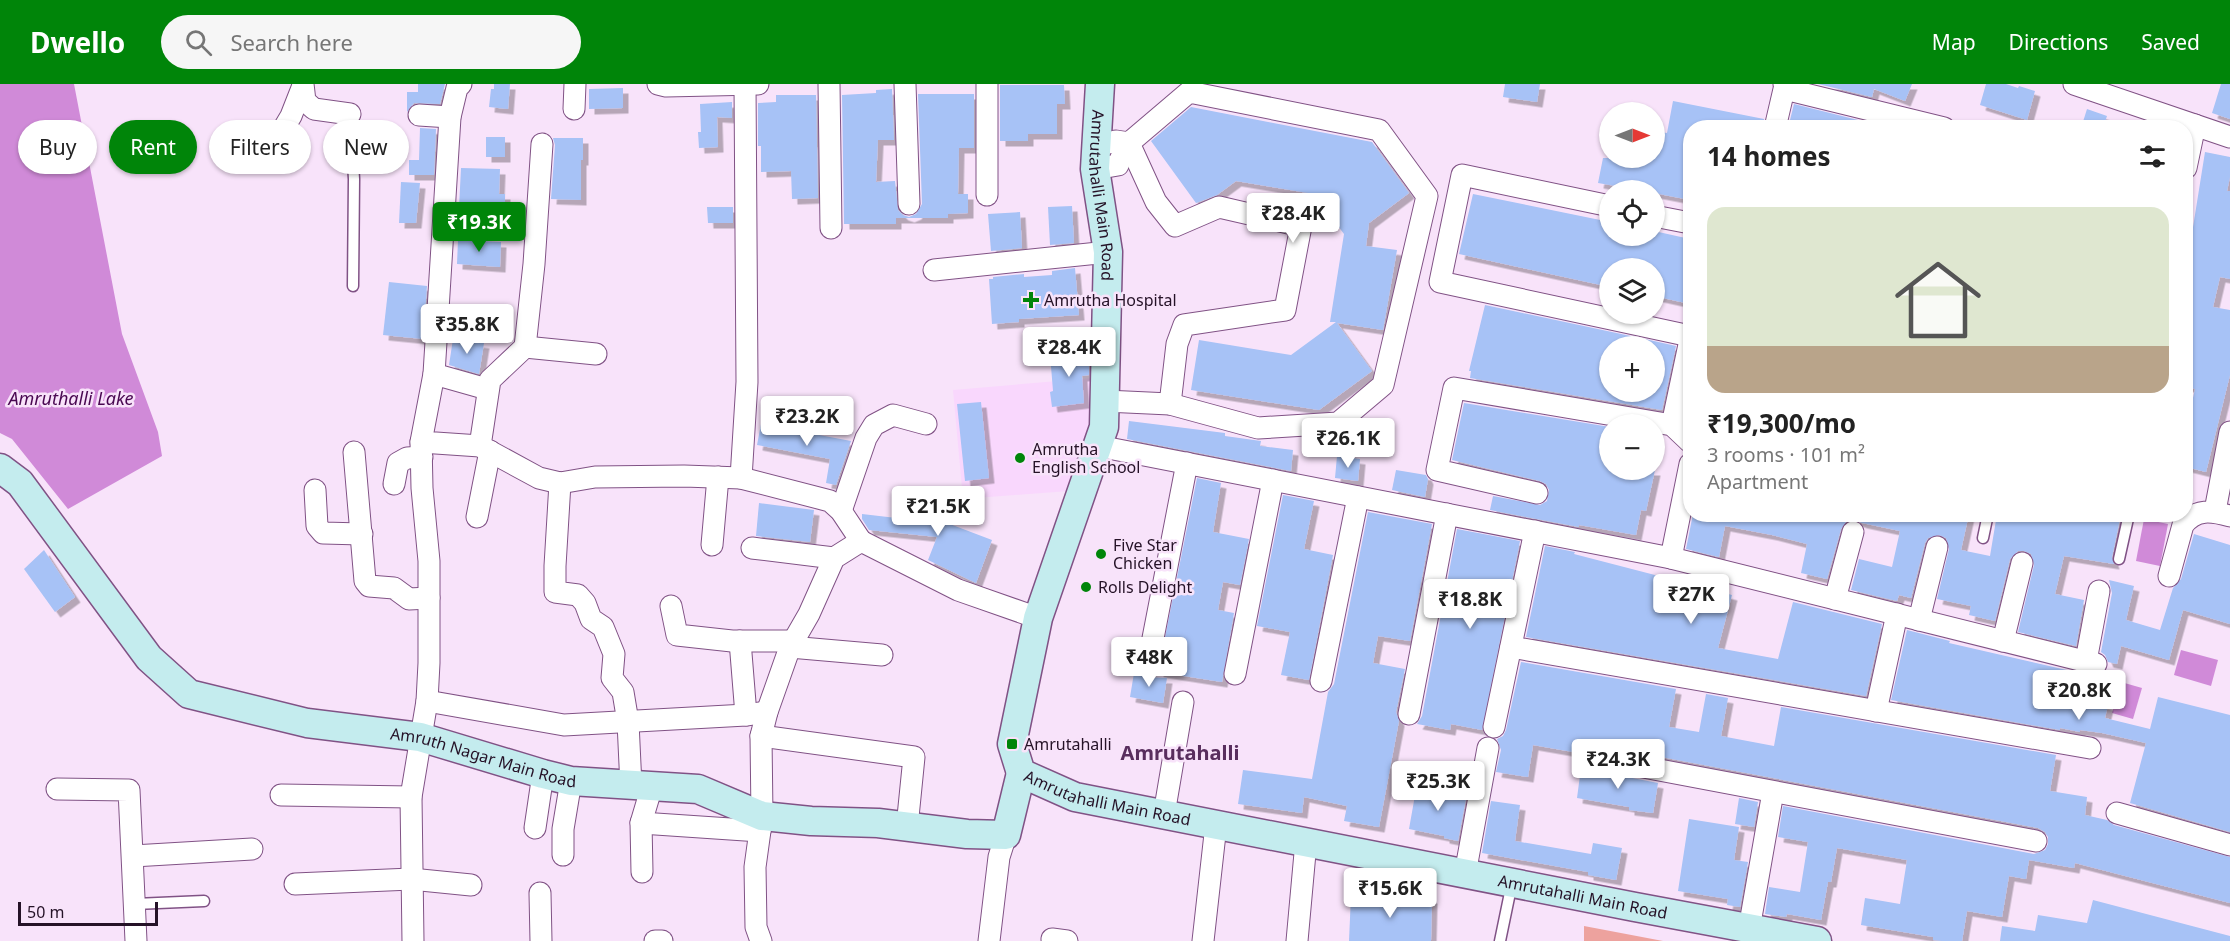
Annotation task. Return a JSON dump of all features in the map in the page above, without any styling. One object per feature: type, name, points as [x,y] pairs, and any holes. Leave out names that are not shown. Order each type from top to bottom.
[{"type":"street","points":[[413,941],[411,797],[427,701],[429,598],[422,450],[434,374],[450,117],[457,88],[461,84]]},
{"type":"street","points":[[574,109],[575,84]]},
{"type":"street","points":[[658,84],[666,86],[758,84]]},
{"type":"street","points":[[741,478],[747,382],[746,84]]},
{"type":"street","points":[[829,84],[831,228]]},
{"type":"street","points":[[905,84],[909,204]]},
{"type":"street","points":[[987,84],[987,195]]},
{"type":"street","name":"Amrutahalli Main Road","points":[[1100,84],[1095,158],[1108,252],[1104,427],[1038,618],[1012,744],[1021,773],[1076,797],[1817,941]]},
{"type":"street","points":[[1777,120],[1785,84]]},
{"type":"street","points":[[1785,84],[1792,91],[1911,120]]},
{"type":"street","points":[[2074,84],[2180,120]]},
{"type":"street","points":[[302,86],[305,101],[314,109],[350,114]]},
{"type":"street","points":[[289,120],[302,86]]},
{"type":"street","points":[[1095,158],[1116,141],[1128,143],[1189,92],[1379,130],[1427,196],[1383,385],[1338,423],[1258,428],[1170,404],[1105,401]]},
{"type":"street","points":[[419,115],[450,117]]},
{"type":"street","points":[[2193,135],[2195,125],[2230,137]]},
{"type":"street","points":[[1128,143],[1156,202],[1175,226],[1219,207],[1301,226],[1285,310],[1184,325],[1177,344],[1170,404]]},
{"type":"street","points":[[477,517],[485,448],[487,389],[490,380],[525,347],[534,264],[542,144]]},
{"type":"street","points":[[1599,204],[1462,175],[1440,282],[1683,336]]},
{"type":"street","points":[[1665,218],[1683,222]]},
{"type":"street","points":[[934,270],[1108,252]]},
{"type":"street","points":[[525,347],[596,354]]},
{"type":"street","points":[[1672,425],[1683,372]]},
{"type":"street","points":[[434,374],[487,389]]},
{"type":"street","points":[[1537,493],[1437,470],[1454,388],[1672,425],[1683,435]]},
{"type":"street","points":[[841,511],[866,438],[874,425],[893,415],[926,424]]},
{"type":"street","points":[[2193,515],[2202,511],[2223,513],[2230,432]]},
{"type":"street","points":[[1098,446],[1671,558],[2091,662],[2099,591]]},
{"type":"street","points":[[394,484],[398,463],[422,450],[485,448],[539,478],[560,483],[595,477],[741,478],[830,501],[841,511],[861,541],[958,590],[1038,618]]},
{"type":"street","points":[[354,452],[365,581],[369,586],[394,588],[409,599],[429,598]]},
{"type":"street","points":[[1148,664],[1187,463]]},
{"type":"street","name":"Amruth Nagar Main Road","points":[[0,468],[20,483],[149,658],[189,694],[308,723],[420,737],[543,774],[571,780],[698,789],[761,823],[810,821],[878,823],[967,834],[1006,835]]},
{"type":"street","points":[[712,545],[718,477]]},
{"type":"street","points":[[1235,674],[1273,480]]},
{"type":"street","points":[[560,483],[555,592],[578,595],[585,603],[591,619],[603,627],[614,654],[612,678],[623,692],[642,786],[642,872]]},
{"type":"street","points":[[315,490],[317,526],[323,533],[362,534]]},
{"type":"street","points":[[1321,681],[1358,497]]},
{"type":"street","points":[[1671,558],[1683,499]]},
{"type":"street","points":[[1409,714],[1447,514]]},
{"type":"street","points":[[2169,576],[2183,525],[2186,522]]},
{"type":"street","points":[[1494,727],[1535,531]]},
{"type":"street","points":[[1835,599],[1853,532]]},
{"type":"street","points":[[756,713],[809,614],[834,558],[861,541]]},
{"type":"street","points":[[1919,620],[1937,547]]},
{"type":"street","points":[[752,548],[834,558]]},
{"type":"street","points":[[2003,640],[2022,563]]},
{"type":"street","points":[[671,606],[677,635],[791,644],[882,655]]},
{"type":"street","points":[[1876,711],[1897,614]]},
{"type":"street","points":[[740,641],[762,736],[761,823],[755,867],[756,927],[761,941]]},
{"type":"street","points":[[1511,647],[2091,748]]},
{"type":"street","points":[[427,701],[564,725],[756,713]]},
{"type":"street","points":[[1164,814],[1183,702]]},
{"type":"street","points":[[762,736],[914,757],[907,827]]},
{"type":"street","points":[[1465,874],[1488,748]]},
{"type":"street","points":[[1585,756],[2036,841]]},
{"type":"street","points":[[989,941],[999,857],[1021,773]]},
{"type":"street","points":[[535,828],[543,774]]},
{"type":"street","points":[[562,855],[562,829],[571,780]]},
{"type":"street","points":[[57,789],[129,790],[136,941]]},
{"type":"street","points":[[1749,929],[1773,792]]},
{"type":"street","points":[[281,795],[411,797]]},
{"type":"street","points":[[2117,813],[2230,845]]},
{"type":"street","points":[[641,823],[761,823]]},
{"type":"street","points":[[1203,941],[1216,825]]},
{"type":"street","points":[[1297,941],[1306,842]]},
{"type":"street","points":[[133,856],[252,849]]},
{"type":"street","points":[[295,884],[411,879],[471,885]]},
{"type":"street","points":[[540,893],[541,941]]},
{"type":"street","points":[[655,941],[662,941]]},
{"type":"lane","points":[[350,114],[354,179],[353,286]]},
{"type":"lane","points":[[1983,538],[1986,522]]},
{"type":"lane","points":[[2119,559],[2127,522]]},
{"type":"lane","points":[[1500,941],[1512,883]]},
{"type":"lane","points":[[135,904],[204,901]]},
{"type":"shaded area","name":"Amrutha English School","points":[[1093,378],[1094,425],[1069,491],[963,499],[953,390]]},
{"type":"shaded area","points":[[1584,926],[1663,941],[1584,941]]},
{"type":"water","name":"Amruthalli Lake","points":[[0,84],[74,84],[81,120],[18,120],[18,174],[91,174],[122,334],[158,432],[162,456],[68,509],[12,439],[0,433]]},
{"type":"water","points":[[2143,522],[2168,524],[2160,566],[2136,561]]},
{"type":"water","points":[[2181,650],[2218,660],[2211,686],[2174,675]]},
{"type":"water","points":[[2121,682],[2142,688],[2133,719],[2112,713]]},
{"type":"building","points":[[418,84],[445,84],[440,104],[414,103],[407,112],[407,92],[418,92]]},
{"type":"building","points":[[494,84],[510,84],[508,109],[489,107],[491,89],[494,89]]},
{"type":"building","points":[[1505,84],[1540,84],[1537,102],[1503,97]]},
{"type":"building","points":[[1818,84],[1912,84],[1905,101],[1874,89],[1872,97]]},
{"type":"building","points":[[1986,84],[2006,84],[2035,91],[2027,120],[1980,105]]},
{"type":"building","points":[[2221,84],[2230,84],[2230,119],[2212,113]]},
{"type":"building","points":[[1000,85],[1064,85],[1065,104],[1057,104],[1057,134],[1028,134],[1028,141],[1000,141]]},
{"type":"building","points":[[623,88],[623,108],[589,109],[589,89]]},
{"type":"building","points":[[892,89],[894,140],[878,140],[876,182],[895,181],[898,210],[909,217],[916,214],[922,204],[918,94],[974,94],[974,148],[959,148],[958,194],[968,194],[968,213],[948,214],[948,218],[896,218],[896,224],[844,224],[842,95],[876,93],[876,90]]},
{"type":"building","points":[[776,95],[816,95],[818,198],[792,199],[791,171],[761,172],[761,146],[758,146],[758,103],[776,102]]},
{"type":"building","points":[[1673,101],[1764,119],[1683,120],[1683,199],[1665,195],[1665,180],[1599,180],[1598,183],[1601,168],[1665,168],[1665,133],[1667,133]]},
{"type":"building","points":[[732,102],[732,118],[717,117],[718,147],[699,148],[700,104]]},
{"type":"building","points":[[1794,104],[1858,120],[1790,120]]},
{"type":"building","points":[[1191,107],[1372,142],[1409,193],[1369,223],[1366,246],[1397,250],[1383,330],[1337,323],[1372,371],[1319,410],[1191,390],[1199,340],[1291,355],[1336,322],[1330,322],[1344,234],[1314,194],[1236,181],[1217,195],[1196,203],[1151,141]]},
{"type":"building","points":[[2087,109],[2107,116],[2106,120],[2084,120]]},
{"type":"building","points":[[420,128],[436,129],[434,175],[409,175],[409,160],[419,160]]},
{"type":"building","points":[[486,137],[505,137],[505,157],[486,157]]},
{"type":"building","points":[[553,138],[583,138],[581,200],[551,199],[555,145]]},
{"type":"building","points":[[2205,152],[2230,157],[2227,191],[2230,191],[2230,279],[2220,277],[2213,307],[2230,310],[2230,375],[2206,472],[2193,469],[2195,389],[2193,388],[2193,227]]},
{"type":"building","points":[[461,168],[500,169],[499,194],[505,194],[505,210],[459,208]]},
{"type":"building","points":[[401,182],[420,183],[416,223],[399,223]]},
{"type":"building","points":[[1473,194],[1599,220],[1599,246],[1665,246],[1665,233],[1683,237],[1683,302],[1665,298],[1665,258],[1599,258],[1599,285],[1459,254]]},
{"type":"building","points":[[1072,206],[1074,243],[1050,245],[1048,207]]},
{"type":"building","points":[[707,207],[733,207],[733,223],[708,223]]},
{"type":"building","points":[[1020,212],[1022,248],[991,251],[988,214]]},
{"type":"building","points":[[458,240],[501,242],[500,267],[457,264]]},
{"type":"building","points":[[1075,268],[1079,315],[1019,319],[1019,322],[992,324],[989,279],[1024,274],[1024,277],[1052,275],[1052,271]]},
{"type":"building","points":[[389,282],[427,286],[423,339],[383,335]]},
{"type":"building","points":[[1485,305],[1629,336],[1599,336],[1599,400],[1470,378],[1471,371],[1469,371]]},
{"type":"building","points":[[453,339],[484,343],[479,374],[449,365]]},
{"type":"building","points":[[1665,344],[1676,346],[1665,396]]},
{"type":"building","points":[[1089,351],[1089,375],[1082,376],[1084,403],[1052,407],[1050,354]]},
{"type":"building","points":[[981,402],[989,478],[965,481],[957,404]]},
{"type":"building","points":[[1614,402],[1664,402],[1662,410]]},
{"type":"building","points":[[1464,403],[1599,425],[1599,480],[1653,480],[1646,511],[1641,510],[1636,535],[1490,510],[1493,496],[1540,505],[1547,501],[1549,490],[1546,484],[1540,481],[1452,460]]},
{"type":"building","points":[[1129,421],[1225,433],[1225,436],[1261,441],[1260,446],[1293,450],[1291,471],[1127,439]]},
{"type":"building","points":[[761,424],[851,441],[836,485],[826,483],[830,459],[757,445]]},
{"type":"building","points":[[1337,456],[1360,459],[1358,481],[1335,478]]},
{"type":"building","points":[[1396,470],[1426,475],[1428,479],[1425,497],[1392,490]]},
{"type":"building","points":[[1197,478],[1221,483],[1213,532],[1249,539],[1240,585],[1223,582],[1218,610],[1234,613],[1222,682],[1158,672]]},
{"type":"building","points":[[909,494],[936,497],[934,518],[992,540],[976,583],[928,560],[937,537],[869,530],[862,519],[862,514],[905,519]]},
{"type":"building","points":[[1283,495],[1314,501],[1304,549],[1333,555],[1309,680],[1281,675],[1290,632],[1257,626]]},
{"type":"building","points":[[759,503],[814,510],[810,542],[756,536]]},
{"type":"building","points":[[1368,512],[1432,524],[1410,641],[1378,636],[1373,663],[1405,669],[1396,712],[1399,721],[1379,827],[1344,821],[1347,806],[1304,797],[1302,813],[1238,804],[1243,770],[1312,779],[1328,692],[1334,684]]},
{"type":"building","points":[[1691,522],[1846,522],[1841,529],[1827,579],[1801,573],[1807,544],[1772,535],[1725,526],[1719,557],[1686,549]]},
{"type":"building","points":[[1859,522],[1967,522],[1961,550],[1990,556],[1996,522],[2119,522],[2112,557],[2114,564],[2064,556],[2055,594],[2084,600],[2076,646],[2018,632],[2034,565],[2031,554],[2024,551],[2018,551],[2010,559],[1995,621],[1969,615],[1971,606],[1937,599],[1949,549],[1946,538],[1939,535],[1928,538],[1925,543],[1911,598],[1899,595],[1897,601],[1851,590],[1859,559],[1892,567],[1900,531]]},
{"type":"building","points":[[1457,529],[1520,541],[1482,730],[1451,724],[1450,730],[1417,724],[1422,716]]},
{"type":"building","points":[[2194,534],[2230,545],[2230,624],[2183,610],[2169,660],[2121,646],[2117,664],[2108,662],[2101,652],[2112,593],[2109,580],[2134,586],[2126,620],[2160,630],[2173,588],[2181,579]]},
{"type":"building","points":[[1545,546],[1575,552],[1574,554],[1732,595],[1718,648],[1778,659],[1793,602],[1882,624],[1866,696],[1526,637]]},
{"type":"building","points":[[44,550],[75,597],[55,612],[24,569]]},
{"type":"building","points":[[1907,630],[1950,641],[1949,643],[2093,676],[2088,700],[2108,705],[2105,718],[2150,729],[2158,697],[2230,715],[2230,832],[2130,803],[2146,743],[2102,733],[2060,728],[2060,730],[1891,700]]},
{"type":"building","points":[[1521,662],[1676,689],[1669,727],[1699,732],[1706,694],[1728,698],[1721,736],[1774,746],[1781,707],[2056,755],[2050,791],[2087,797],[2085,815],[2230,857],[2230,903],[2075,863],[2074,868],[2029,860],[2026,879],[2009,876],[2002,917],[1967,911],[1962,941],[1933,940],[1933,937],[1861,925],[1865,898],[1900,904],[1907,860],[1837,848],[1821,920],[1787,914],[1786,917],[1765,914],[1769,887],[1800,892],[1808,842],[1778,837],[1783,806],[2034,854],[2045,850],[2048,837],[2038,828],[1587,743],[1580,744],[1573,752],[1533,745],[1528,777],[1496,772],[1501,750],[1497,739],[1503,736],[1506,730]]},
{"type":"building","points":[[1134,673],[1146,677],[1167,678],[1163,703],[1130,697]]},
{"type":"building","points":[[1581,768],[1658,783],[1653,813],[1577,798]]},
{"type":"building","points":[[1417,784],[1467,793],[1458,841],[1409,829]]},
{"type":"building","points":[[1739,798],[1758,802],[1754,827],[1735,824]]},
{"type":"building","points":[[1491,801],[1520,805],[1515,841],[1591,854],[1593,843],[1622,848],[1616,880],[1588,875],[1588,872],[1482,853]]},
{"type":"building","points":[[1689,819],[1739,827],[1734,860],[1748,862],[1740,907],[1727,905],[1728,899],[1678,891]]},
{"type":"building","points":[[1351,895],[1432,898],[1431,941],[1349,941]]},
{"type":"building","points":[[2093,900],[2230,936],[2230,941],[2000,941],[2002,926],[2035,931],[2038,915],[2087,923]]},
{"type":"place","name":"Amrutha Hospital","points":[[1031,300]]},
{"type":"place","name":"Amrutha English School","points":[[1020,458]]},
{"type":"place","name":"Five Star Chicken","points":[[1101,554]]},
{"type":"place","name":"Rolls Delight","points":[[1086,587]]},
{"type":"place","name":"Amrutahalli","points":[[1012,744]]},
{"type":"district","name":"Amrutahalli","points":[[1180,753]]}]
